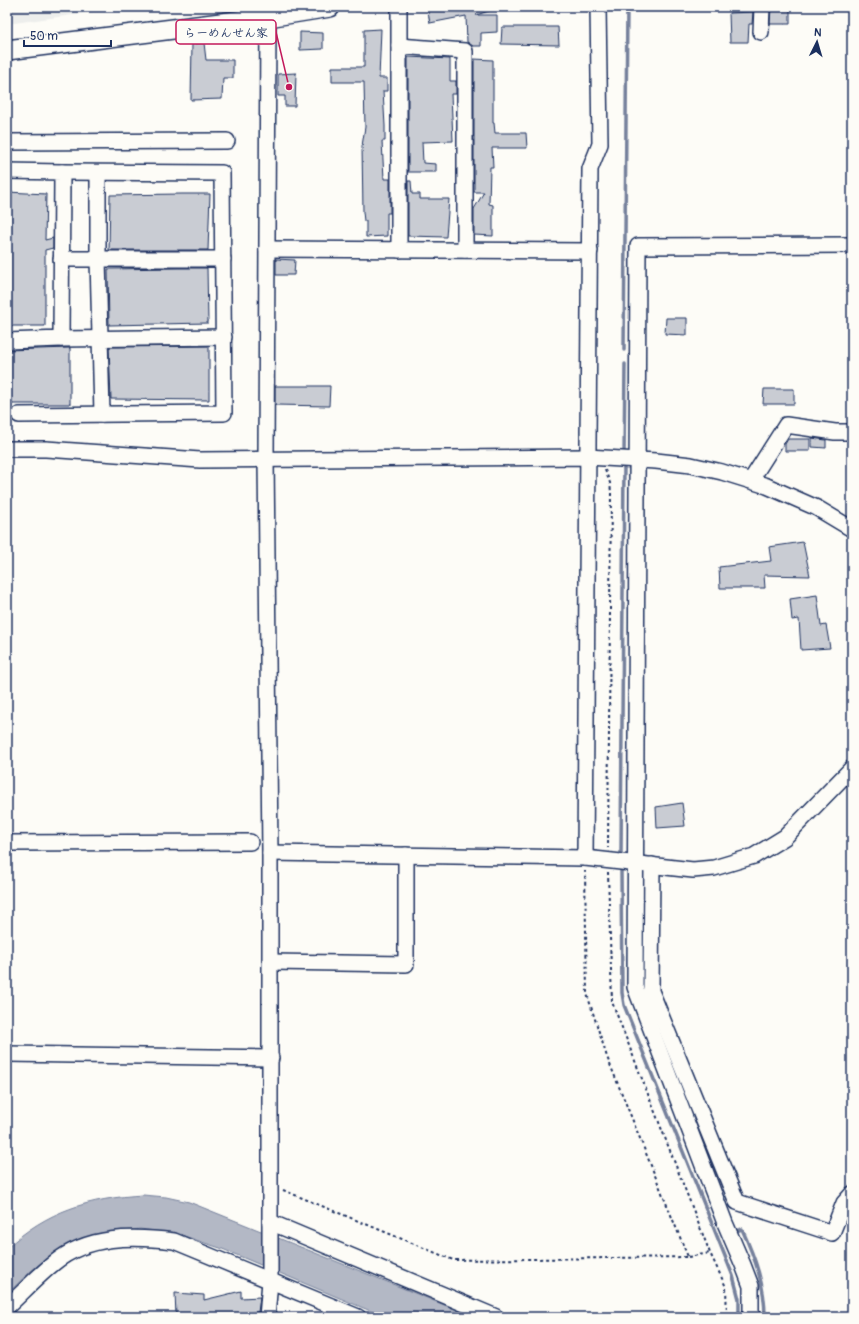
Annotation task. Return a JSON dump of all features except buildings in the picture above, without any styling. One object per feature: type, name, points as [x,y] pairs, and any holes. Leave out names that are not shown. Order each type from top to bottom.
[{"type":"main road","points":[[7,50],[245,14],[268,17],[330,7]]},
{"type":"street","points":[[399,7],[400,250]]},
{"type":"street","points":[[585,858],[590,169],[600,144],[598,7]]},
{"type":"street","points":[[761,32],[762,7]]},
{"type":"street","points":[[267,1317],[270,1277],[269,1184],[271,1058],[266,459],[268,17]]},
{"type":"street","points":[[399,46],[465,51],[465,250]]},
{"type":"street","points":[[7,142],[227,141]]},
{"type":"street","points":[[7,171],[222,173],[224,413],[19,414]]},
{"type":"street","points":[[60,339],[62,172]]},
{"type":"street","points":[[98,173],[98,260],[102,414]]},
{"type":"street","points":[[751,1317],[751,1286],[635,986],[634,459],[638,246],[852,245]]},
{"type":"street","points":[[267,249],[590,251]]},
{"type":"street","points":[[61,259],[223,259]]},
{"type":"street","points":[[7,341],[224,337]]},
{"type":"street","points":[[751,480],[786,425],[835,432],[852,432]]},
{"type":"street","points":[[7,449],[46,448],[200,460],[587,457],[634,459],[691,465],[751,480],[817,508],[852,529]]},
{"type":"street","points":[[270,853],[585,858],[693,870],[714,868],[754,856],[785,837],[852,768]]},
{"type":"street","points":[[7,843],[250,842]]},
{"type":"street","points":[[270,962],[406,964],[406,855]]},
{"type":"street","points":[[652,865],[651,991],[737,1202],[832,1233],[844,1203],[852,1194]]},
{"type":"street","points":[[7,1054],[271,1058]]},
{"type":"street","points":[[270,1224],[496,1317]]},
{"type":"street","points":[[7,1307],[55,1262],[84,1246],[112,1239],[141,1237],[174,1241],[270,1277],[358,1317]]},
{"type":"path","points":[[585,858],[587,994],[607,1057],[688,1257]]},
{"type":"path","points":[[269,1184],[453,1260],[688,1257],[710,1253]]},
{"type":"path","points":[[704,1238],[726,1287],[727,1317]]},
{"type":"shaded area","points":[[7,7],[130,7],[7,24]]},
{"type":"shaded area","points":[[143,1195],[166,1197],[189,1202],[474,1317],[385,1317],[220,1248],[178,1234],[140,1229],[99,1234],[60,1249],[32,1270],[7,1294],[7,1248],[22,1235],[53,1216],[87,1203],[105,1199]]},
{"type":"waterway","points":[[624,350],[627,7]]},
{"type":"waterway","points":[[624,455],[625,364]]},
{"type":"waterway","points":[[621,855],[624,463]]},
{"type":"waterway","points":[[621,869],[622,993],[624,1005],[733,1276],[739,1299],[739,1317]]},
{"type":"waterway","points":[[733,1232],[742,1229],[751,1250],[761,1283],[765,1305],[765,1317]]},
{"type":"place","name":"らーめんせん家","points":[[289,87]]}]
